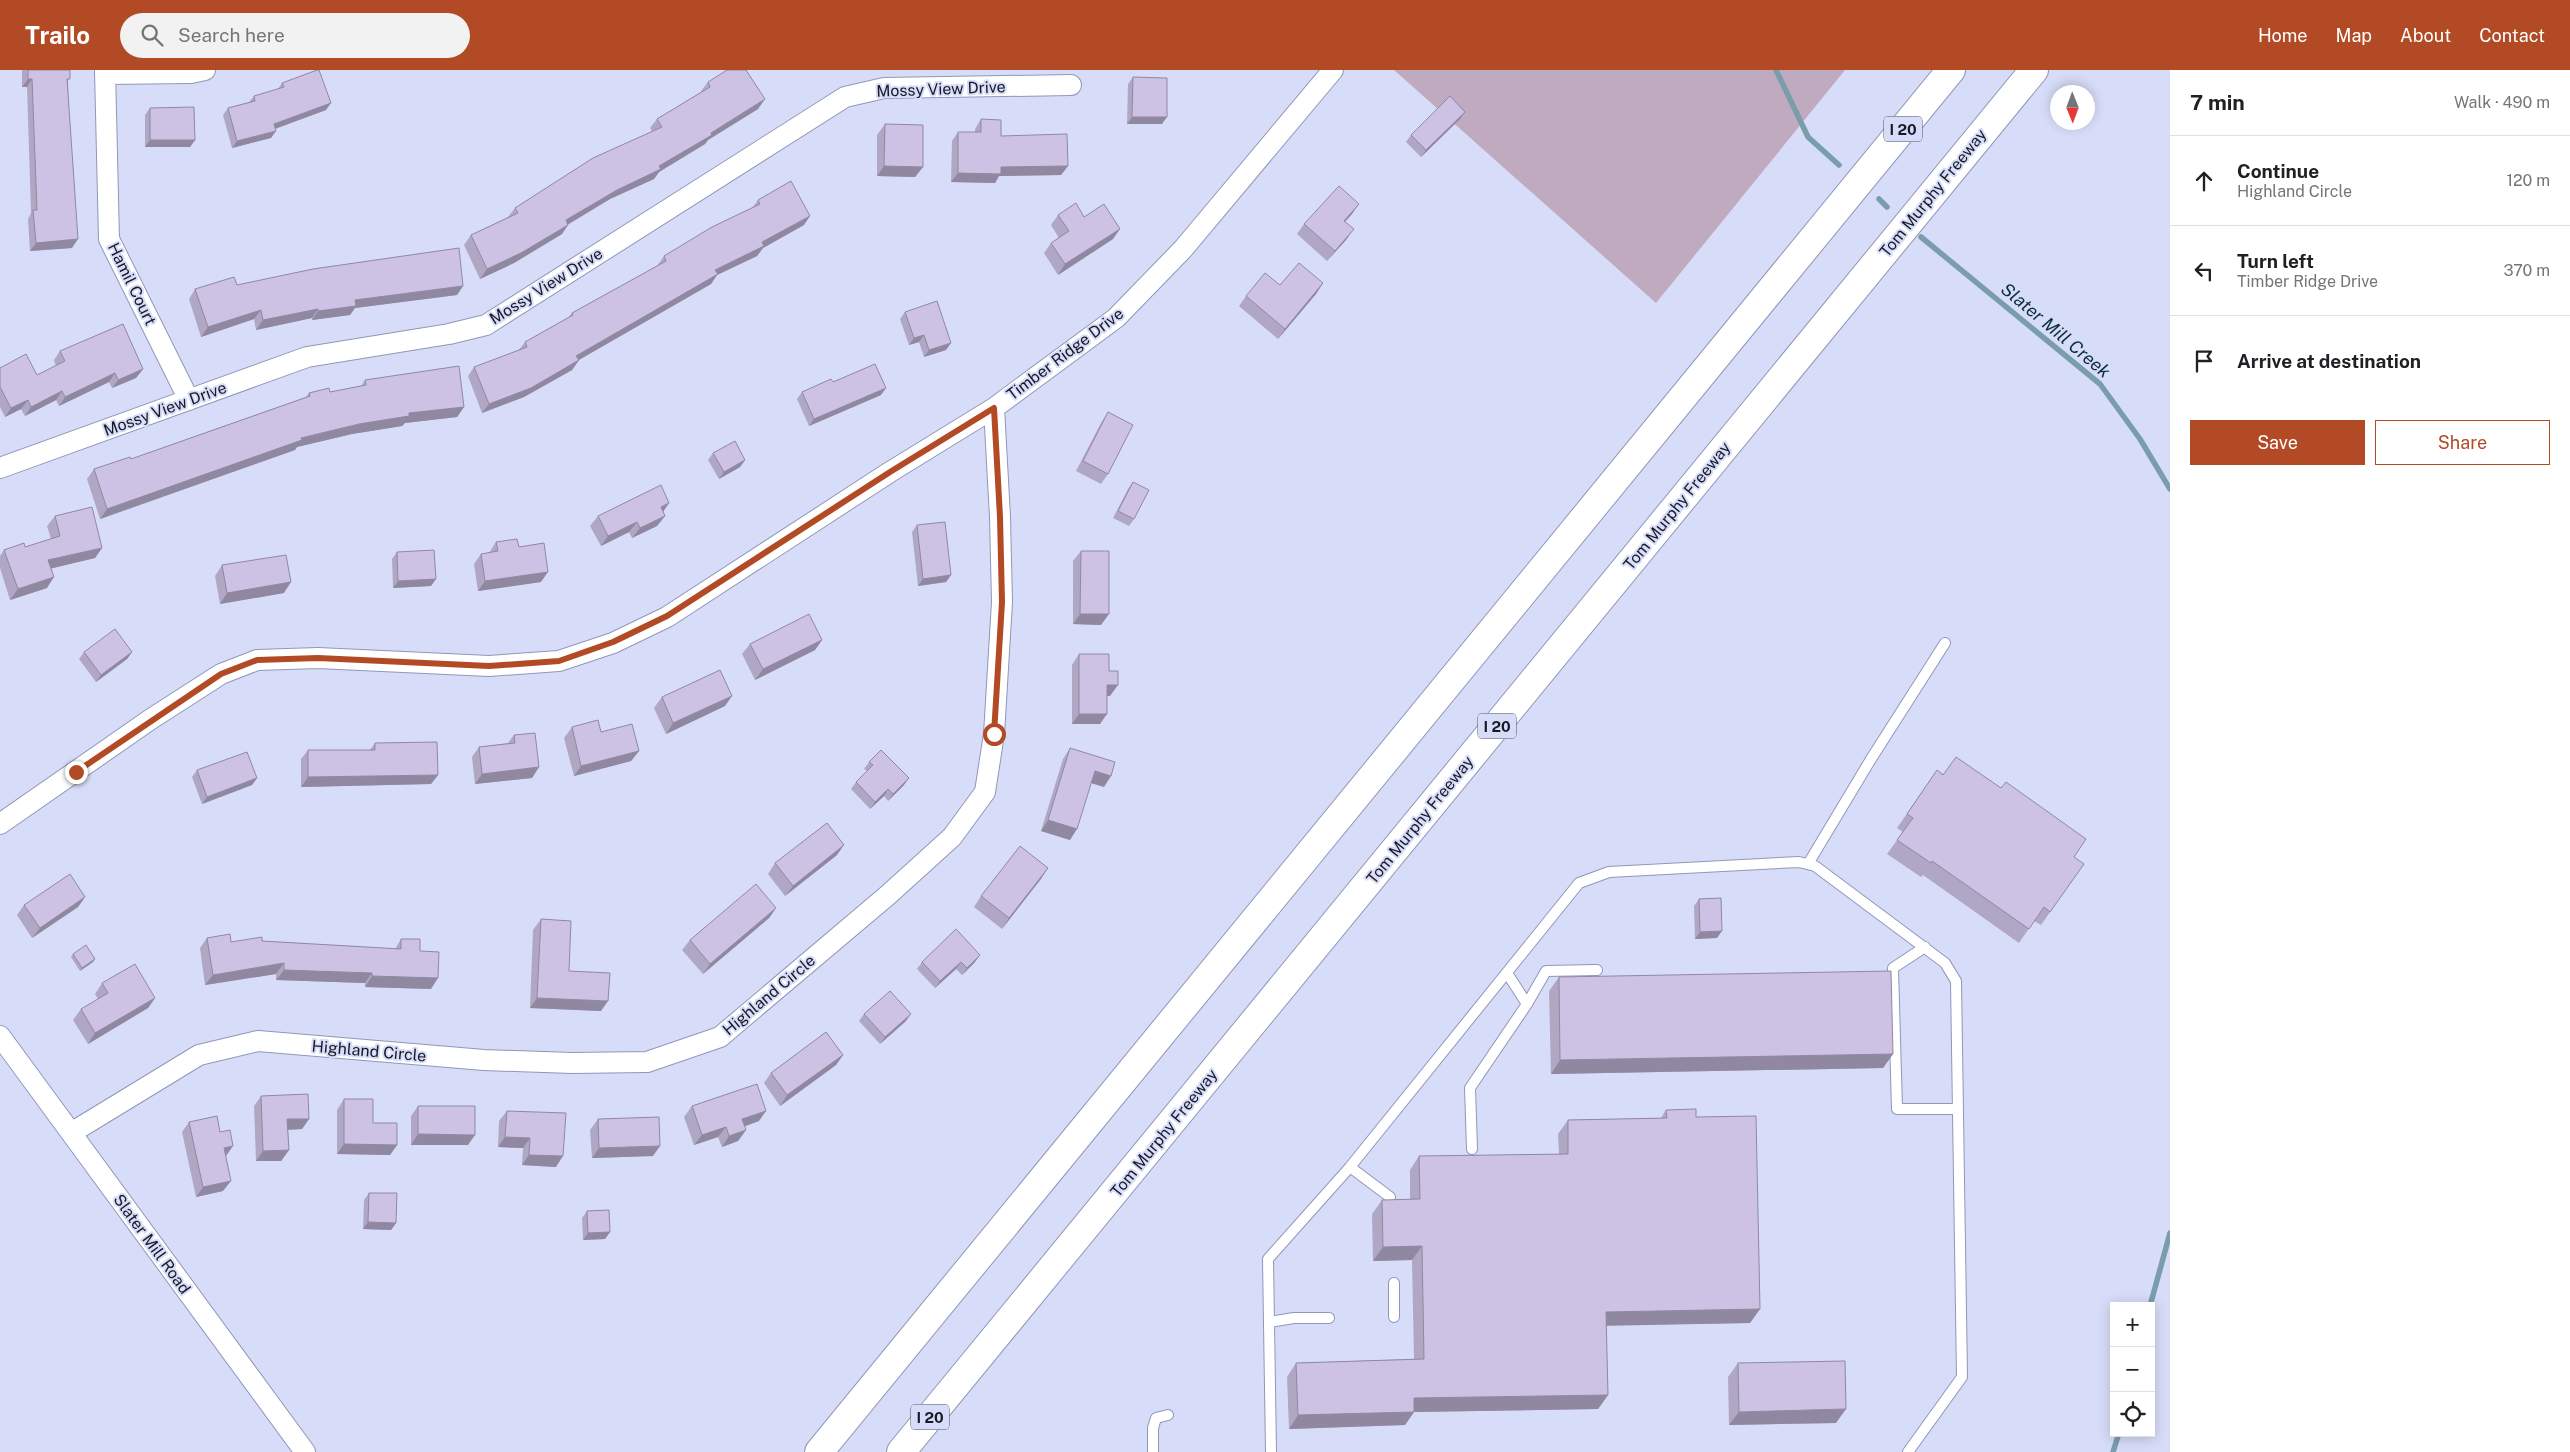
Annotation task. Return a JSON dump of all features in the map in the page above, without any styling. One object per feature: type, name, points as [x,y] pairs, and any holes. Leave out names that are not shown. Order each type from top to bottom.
[{"type":"highway","name":"I 20","points":[[819,1452],[1951,70]]},
{"type":"highway","name":"Tom Murphy Freeway","points":[[901,1452],[2034,70]]},
{"type":"highway","points":[[910,1452],[959,1381]]},
{"type":"street","points":[[105,72],[191,73],[205,70]]},
{"type":"street","name":"Timber Ridge Drive","points":[[0,824],[221,674],[257,660],[318,658],[489,666],[559,661],[613,642],[667,616],[890,472],[994,408],[1116,318],[1183,250],[1333,70]]},
{"type":"street","name":"Hamil Court","points":[[105,72],[109,239],[189,400]]},
{"type":"street","name":"Mossy View Drive","points":[[0,468],[307,357],[449,334],[486,325],[845,98],[884,88],[1071,85]]},
{"type":"street","name":"Highland Circle","points":[[71,1133],[198,1055],[258,1041],[484,1060],[572,1063],[647,1062],[720,1037],[888,895],[952,837],[985,792],[994,734],[1002,602],[1000,517],[994,408]]},
{"type":"street","name":"Slater Mill Road","points":[[0,1036],[305,1452]]},
{"type":"lane","points":[[1808,864],[1871,759],[1945,643]]},
{"type":"lane","points":[[1271,1452],[1268,1259],[1350,1167],[1579,883],[1609,872],[1799,862],[1815,866],[1925,947],[1945,963],[1956,981],[1962,1377],[1908,1452]]},
{"type":"lane","points":[[1925,947],[1893,968],[1896,1110],[1958,1109]]},
{"type":"lane","points":[[1472,1149],[1470,1088],[1527,1004],[1546,970],[1596,970]]},
{"type":"lane","points":[[1507,973],[1527,1004]]},
{"type":"lane","points":[[1350,1167],[1390,1197]]},
{"type":"lane","points":[[1394,1283],[1394,1316]]},
{"type":"lane","points":[[1269,1322],[1294,1318],[1328,1318]]},
{"type":"lane","points":[[1153,1452],[1152,1428],[1156,1418],[1168,1415]]},
{"type":"shaded area","points":[[1394,70],[1845,70],[1656,303]]},
{"type":"building","points":[[28,70],[70,70],[70,79],[67,79],[78,239],[36,243],[33,210],[37,210],[32,79],[28,79]]},
{"type":"building","points":[[319,70],[331,103],[274,124],[276,131],[237,141],[228,108],[255,101],[254,96],[284,87],[282,83]]},
{"type":"building","points":[[727,70],[746,70],[765,99],[711,133],[712,135],[659,166],[661,169],[617,190],[566,220],[568,225],[521,253],[487,269],[471,235],[518,213],[515,208],[593,158],[662,127],[657,119],[710,87],[708,82]]},
{"type":"building","points":[[1133,77],[1167,78],[1167,117],[1132,117]]},
{"type":"building","points":[[1450,96],[1465,112],[1426,150],[1411,135]]},
{"type":"building","points":[[194,107],[195,140],[150,140],[150,108]]},
{"type":"building","points":[[981,119],[1001,120],[1001,136],[1067,134],[1068,166],[1001,167],[1001,174],[958,173],[958,132],[981,132]]},
{"type":"building","points":[[885,124],[923,125],[923,167],[884,166]]},
{"type":"building","points":[[791,181],[810,216],[762,242],[764,246],[715,270],[718,274],[576,356],[579,360],[531,388],[489,404],[474,367],[527,347],[525,342],[573,315],[572,313],[666,261],[664,256],[712,227],[760,204],[758,200]]},
{"type":"building","points":[[1339,186],[1359,204],[1344,221],[1354,229],[1335,251],[1304,224]]},
{"type":"building","points":[[1076,203],[1084,217],[1104,204],[1120,229],[1065,264],[1051,243],[1069,231],[1058,215]]},
{"type":"building","points":[[459,248],[463,286],[355,300],[356,306],[318,311],[318,309],[263,320],[261,310],[208,327],[195,289],[234,277],[237,285],[313,269]]},
{"type":"building","points":[[1299,263],[1323,283],[1285,329],[1246,296],[1265,273],[1280,285]]},
{"type":"building","points":[[937,301],[951,343],[929,350],[924,335],[914,338],[905,312]]},
{"type":"building","points":[[123,324],[143,369],[118,380],[115,373],[65,397],[62,391],[31,407],[28,400],[11,408],[0,387],[0,368],[26,354],[37,375],[65,361],[60,351]]},
{"type":"building","points":[[875,364],[886,388],[814,419],[802,392],[831,379],[833,382]]},
{"type":"building","points":[[459,366],[464,407],[409,413],[409,416],[359,424],[301,438],[302,440],[107,509],[94,469],[130,457],[131,459],[310,396],[309,393],[329,388],[330,392],[366,385],[365,380]]},
{"type":"building","points":[[1108,412],[1133,425],[1108,474],[1083,461]]},
{"type":"building","points":[[735,441],[745,460],[724,472],[713,453]]},
{"type":"building","points":[[1133,482],[1149,490],[1134,519],[1118,511]]},
{"type":"building","points":[[661,485],[669,503],[661,507],[665,516],[640,528],[637,522],[608,536],[598,516]]},
{"type":"building","points":[[92,507],[102,548],[48,560],[54,577],[18,589],[4,550],[24,543],[25,547],[60,536],[55,516]]},
{"type":"building","points":[[945,522],[951,575],[923,579],[917,525]]},
{"type":"building","points":[[517,539],[519,547],[544,543],[548,572],[485,581],[481,554],[498,551],[496,542]]},
{"type":"building","points":[[434,550],[436,579],[398,581],[397,552]]},
{"type":"building","points":[[1081,551],[1109,551],[1109,614],[1080,614]]},
{"type":"building","points":[[286,555],[291,582],[227,593],[222,565]]},
{"type":"building","points":[[809,614],[822,640],[763,669],[750,644]]},
{"type":"building","points":[[115,629],[132,652],[101,675],[84,652]]},
{"type":"building","points":[[1079,654],[1109,654],[1109,671],[1118,671],[1118,685],[1107,685],[1107,714],[1079,714]]},
{"type":"building","points":[[720,670],[732,696],[673,723],[662,697]]},
{"type":"building","points":[[598,720],[601,732],[632,724],[639,751],[581,766],[572,727]]},
{"type":"building","points":[[535,733],[539,767],[482,774],[479,747],[515,743],[514,735]]},
{"type":"building","points":[[437,742],[438,775],[308,777],[308,750],[375,750],[375,743]]},
{"type":"building","points":[[1070,748],[1115,762],[1111,776],[1095,771],[1077,829],[1048,820]]},
{"type":"building","points":[[881,750],[909,778],[893,794],[888,789],[875,802],[856,782],[873,765],[869,762]]},
{"type":"building","points":[[247,752],[257,778],[207,797],[197,770]]},
{"type":"building","points":[[1956,757],[2001,788],[2006,782],[2086,839],[2074,857],[2084,864],[2050,912],[2044,907],[2029,929],[1932,861],[1931,863],[1897,840],[1913,818],[1907,814],[1937,770],[1943,775]]},
{"type":"building","points":[[827,823],[844,845],[793,886],[775,863]]},
{"type":"building","points":[[1020,846],[1048,868],[1009,918],[981,896]]},
{"type":"building","points":[[70,874],[85,897],[40,928],[24,905]]},
{"type":"building","points":[[756,884],[776,908],[710,964],[690,940]]},
{"type":"building","points":[[1721,898],[1722,931],[1700,932],[1699,899]]},
{"type":"building","points":[[541,919],[571,921],[569,971],[610,973],[608,1001],[537,998]]},
{"type":"building","points":[[956,929],[980,955],[967,968],[961,962],[940,981],[922,962]]},
{"type":"building","points":[[230,934],[231,942],[262,937],[262,941],[401,949],[401,939],[420,939],[420,951],[439,952],[438,978],[372,976],[372,973],[284,970],[284,963],[213,975],[207,938]]},
{"type":"building","points":[[86,945],[95,959],[82,968],[73,954]]},
{"type":"building","points":[[135,964],[155,998],[95,1033],[81,1009],[108,993],[102,983]]},
{"type":"building","points":[[1891,971],[1893,1054],[1560,1060],[1559,977]]},
{"type":"building","points":[[890,991],[911,1014],[885,1037],[864,1014]]},
{"type":"building","points":[[826,1032],[843,1055],[787,1095],[771,1073]]},
{"type":"building","points":[[757,1084],[766,1111],[742,1119],[746,1130],[729,1136],[726,1127],[702,1135],[692,1106]]},
{"type":"building","points":[[308,1094],[309,1119],[287,1119],[289,1150],[263,1151],[261,1096]]},
{"type":"building","points":[[344,1099],[373,1099],[373,1123],[397,1123],[397,1145],[344,1144]]},
{"type":"building","points":[[418,1106],[475,1106],[475,1135],[418,1134]]},
{"type":"building","points":[[1696,1109],[1696,1117],[1756,1116],[1760,1309],[1606,1312],[1608,1395],[1414,1398],[1414,1412],[1298,1415],[1296,1363],[1424,1359],[1422,1246],[1383,1247],[1382,1200],[1420,1199],[1419,1156],[1568,1154],[1568,1120],[1667,1118],[1666,1110]]},
{"type":"building","points":[[507,1111],[566,1113],[563,1156],[529,1155],[530,1138],[505,1137]]},
{"type":"building","points":[[217,1116],[220,1132],[230,1130],[233,1146],[224,1148],[231,1181],[203,1187],[189,1122]]},
{"type":"building","points":[[659,1117],[660,1146],[599,1148],[598,1119]]},
{"type":"building","points":[[369,1193],[397,1193],[396,1223],[368,1222]]},
{"type":"building","points":[[609,1210],[610,1232],[588,1233],[587,1211]]},
{"type":"building","points":[[1845,1361],[1846,1409],[1739,1412],[1738,1363]]},
{"type":"waterway","name":"Slater Mill Creek","points":[[1776,70],[1808,137],[1839,165]]},
{"type":"waterway","name":"Slater Mill Creek","points":[[1879,199],[1887,207]]},
{"type":"waterway","name":"Slater Mill Creek","points":[[1921,237],[2100,384],[2140,439],[2170,489]]},
{"type":"waterway","points":[[2151,1302],[2170,1233]]},
{"type":"waterway","points":[[2113,1452],[2118,1437]]},
{"type":"route","points":[[76,772],[221,674],[257,660],[318,658],[489,666],[559,661],[613,642],[667,616],[890,472],[994,408],[1000,517],[1002,602],[994,734]]}]
